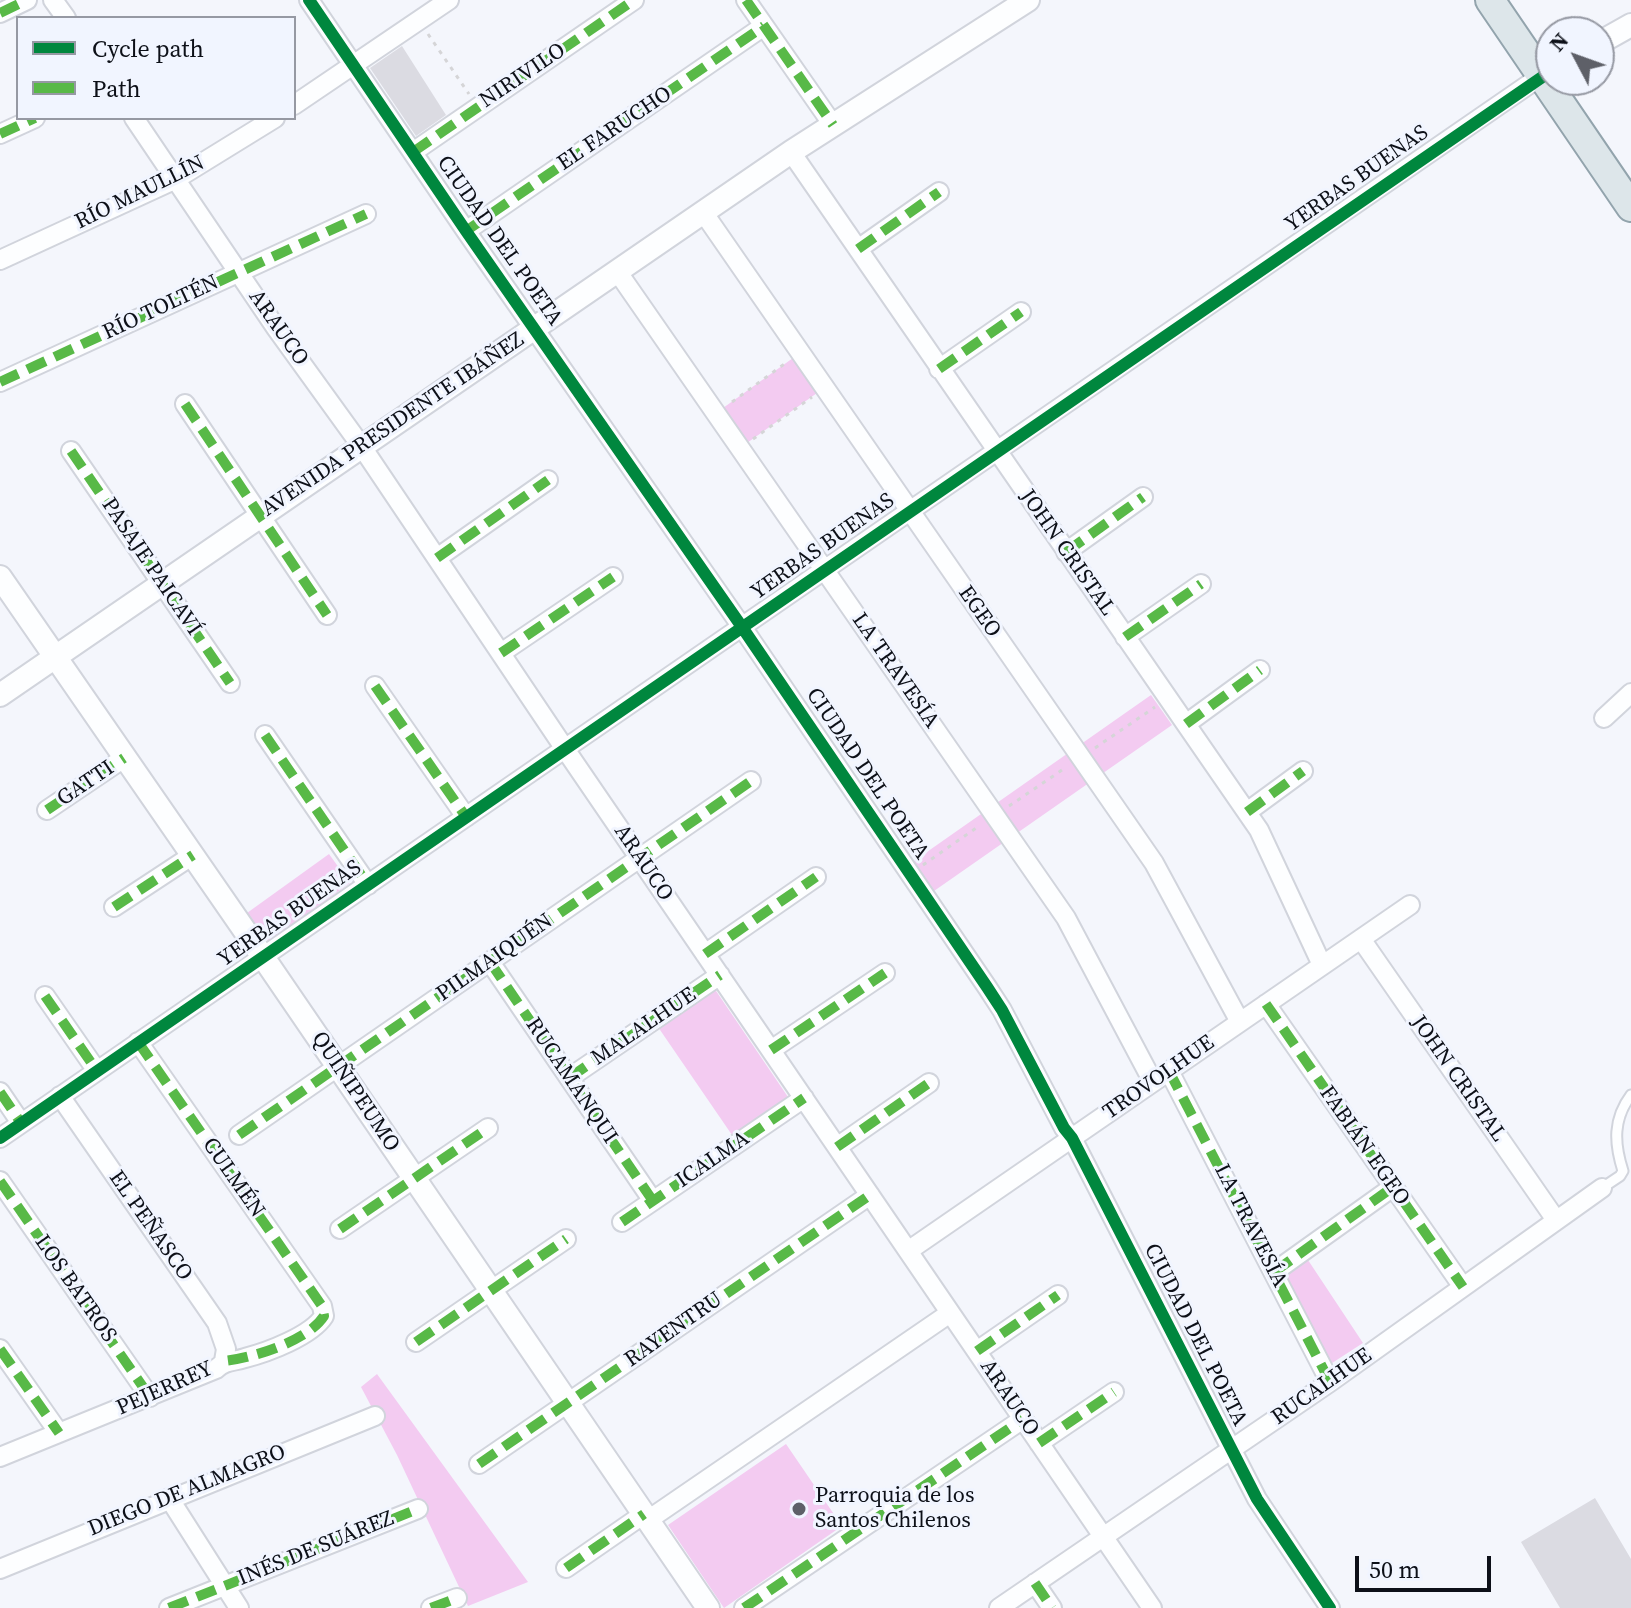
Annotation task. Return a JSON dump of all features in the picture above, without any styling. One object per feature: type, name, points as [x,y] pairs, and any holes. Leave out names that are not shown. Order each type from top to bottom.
[{"type":"main road","points":[[1490,0],[1535,59]]},
{"type":"main road","points":[[1561,96],[1631,207]]},
{"type":"street","points":[[0,13],[27,0]]},
{"type":"street","name":"CIUDAD DEL POETA","points":[[309,0],[1002,1010],[1072,1138],[1230,1450],[1265,1513],[1330,1608]]},
{"type":"street","points":[[296,104],[449,0]]},
{"type":"street","name":"NIRIVILO","points":[[413,152],[634,0]]},
{"type":"street","points":[[746,0],[833,125]]},
{"type":"street","name":"AVENIDA PRESIDENTE IBÁÑEZ","points":[[0,695],[791,152],[1028,0]]},
{"type":"street","name":"EL FARUCHO","points":[[466,231],[764,26]]},
{"type":"street","name":"YERBAS BUENAS","points":[[0,1138],[1535,81]]},
{"type":"street","points":[[0,134],[31,120]]},
{"type":"street","name":"ARAUCO","points":[[135,120],[362,447],[1152,1608]]},
{"type":"street","name":"RÍO MAULLÍN","points":[[0,260],[176,179],[272,120]]},
{"type":"street","name":"JOHN CRISTAL","points":[[791,152],[1259,830],[1322,965]]},
{"type":"street","points":[[858,249],[939,192]]},
{"type":"street","name":"EGEO","points":[[703,212],[1161,874],[1240,1022]]},
{"type":"street","name":"RÍO TOLTÉN","points":[[0,382],[366,214]]},
{"type":"street","name":"LA TRAVESÍA","points":[[617,271],[1080,940],[1274,1272],[1330,1382]]},
{"type":"street","points":[[939,369],[1021,312]]},
{"type":"street","points":[[185,404],[327,615]]},
{"type":"street","name":"PASAJE PAICAVÍ","points":[[71,451],[230,683]]},
{"type":"street","points":[[437,558],[548,480]]},
{"type":"street","points":[[1066,552],[1143,497]]},
{"type":"street","name":"QUIÑIPEUMO","points":[[0,577],[708,1608]]},
{"type":"street","points":[[501,653],[613,577]]},
{"type":"street","points":[[1125,637],[1201,584]]},
{"type":"street","points":[[1186,724],[1260,670]]},
{"type":"street","points":[[375,686],[466,817]]},
{"type":"street","points":[[1604,718],[1631,693]]},
{"type":"street","points":[[265,735],[368,885]]},
{"type":"street","name":"GATTI","points":[[47,810],[124,758]]},
{"type":"street","points":[[1247,812],[1303,771]]},
{"type":"street","name":"PILMAIQUÉN","points":[[239,1135],[751,781]]},
{"type":"street","points":[[114,907],[193,855]]},
{"type":"street","points":[[705,954],[816,877]]},
{"type":"street","name":"TROVOLHUE","points":[[908,1251],[1410,905]]},
{"type":"street","name":"JOHN CRISTAL","points":[[1361,939],[1556,1220]]},
{"type":"street","name":"RUCAMANQUI","points":[[490,962],[653,1201]]},
{"type":"street","points":[[771,1050],[885,973]]},
{"type":"street","name":"MALALHUE","points":[[569,1078],[720,975]]},
{"type":"street","points":[[45,996],[97,1071]]},
{"type":"street","name":"FABIÁN EGEO","points":[[1266,1004],[1463,1287]]},
{"type":"street","name":"CULMÉN","points":[[138,1042],[322,1306],[324,1316]]},
{"type":"street","points":[[837,1147],[929,1083]]},
{"type":"street","points":[[0,1092],[21,1123]]},
{"type":"street","name":"EL PEÑASCO","points":[[60,1096],[217,1323],[226,1349],[224,1361]]},
{"type":"street","name":"ICALMA","points":[[622,1222],[804,1098]]},
{"type":"street","points":[[340,1229],[488,1128]]},
{"type":"street","name":"LOS BATROS","points":[[0,1181],[150,1397]]},
{"type":"street","points":[[1274,1272],[1393,1187]]},
{"type":"street","name":"RUCALHUE","points":[[999,1608],[1330,1382],[1602,1188]]},
{"type":"street","name":"RAYENTRU","points":[[479,1464],[870,1195]]},
{"type":"street","points":[[416,1342],[566,1239]]},
{"type":"street","points":[[977,1351],[1058,1295]]},
{"type":"street","points":[[566,1568],[950,1313]]},
{"type":"street","name":"PEJERREY","points":[[0,1457],[216,1369],[224,1361],[243,1359],[291,1341],[324,1316]]},
{"type":"street","points":[[0,1349],[59,1433]]},
{"type":"street","points":[[1039,1443],[1114,1392]]},
{"type":"street","name":"DIEGO DE ALMAGRO","points":[[0,1569],[375,1416]]},
{"type":"street","points":[[744,1608],[1023,1419]]},
{"type":"street","points":[[169,1498],[239,1608]]},
{"type":"street","name":"INÉS DE SUÁREZ","points":[[169,1608],[418,1509]]},
{"type":"street","points":[[1035,1583],[1052,1608]]},
{"type":"street","points":[[431,1608],[457,1598]]},
{"type":"lane","points":[[1602,1188],[1623,1171],[1615,1132],[1623,1105],[1631,1095]]},
{"type":"path","points":[[419,21],[478,107]]},
{"type":"path","points":[[716,413],[800,353]]},
{"type":"path","points":[[740,448],[824,388]]},
{"type":"path","points":[[910,873],[1168,698]]},
{"type":"shaded area","points":[[800,353],[824,388],[740,448],[716,413]]},
{"type":"shaded area","points":[[1151,695],[1172,725],[934,891],[914,861]]},
{"type":"shaded area","points":[[329,854],[350,883],[268,942],[247,913]]},
{"type":"shaded area","points":[[714,988],[788,1097],[732,1135],[658,1027]]},
{"type":"shaded area","points":[[1308,1260],[1363,1343],[1329,1365],[1285,1275]]},
{"type":"shaded area","points":[[377,1374],[528,1582],[468,1606],[397,1455],[361,1387]]},
{"type":"shaded area","points":[[786,1444],[842,1526],[724,1608],[668,1525]]},
{"type":"building","points":[[402,46],[446,115],[416,136],[370,68]]},
{"type":"building","points":[[1595,1498],[1631,1559],[1631,1608],[1560,1608],[1521,1542]]},
{"type":"marked path","points":[[0,13],[27,0]]},
{"type":"marked path","points":[[413,152],[634,0]]},
{"type":"marked path","points":[[746,0],[833,125]]},
{"type":"marked path","points":[[466,231],[764,26]]},
{"type":"marked path","points":[[0,134],[31,120]]},
{"type":"marked path","points":[[858,249],[939,192]]},
{"type":"marked path","points":[[0,382],[366,214]]},
{"type":"marked path","points":[[939,369],[1021,312]]},
{"type":"marked path","points":[[185,404],[327,615]]},
{"type":"marked path","points":[[71,451],[230,683]]},
{"type":"marked path","points":[[437,558],[548,480]]},
{"type":"marked path","points":[[1066,552],[1143,497]]},
{"type":"marked path","points":[[501,653],[613,577]]},
{"type":"marked path","points":[[1125,637],[1201,584]]},
{"type":"marked path","points":[[1186,724],[1260,670]]},
{"type":"marked path","points":[[375,686],[466,817]]},
{"type":"marked path","points":[[265,735],[368,885]]},
{"type":"marked path","points":[[47,810],[124,758]]},
{"type":"marked path","points":[[1247,812],[1303,771]]},
{"type":"marked path","points":[[239,1135],[751,781]]},
{"type":"marked path","points":[[114,907],[193,855]]},
{"type":"marked path","points":[[705,954],[816,877]]},
{"type":"marked path","points":[[490,962],[653,1201]]},
{"type":"marked path","points":[[771,1050],[885,973]]},
{"type":"marked path","points":[[569,1078],[720,975]]},
{"type":"marked path","points":[[45,996],[97,1071]]},
{"type":"marked path","points":[[1266,1004],[1463,1287]]},
{"type":"marked path","points":[[138,1042],[322,1306],[324,1316],[306,1333],[264,1352],[224,1361]]},
{"type":"marked path","points":[[1169,1071],[1330,1382]]},
{"type":"marked path","points":[[837,1147],[929,1083]]},
{"type":"marked path","points":[[0,1092],[21,1123]]},
{"type":"marked path","points":[[622,1222],[804,1098]]},
{"type":"marked path","points":[[340,1229],[488,1128]]},
{"type":"marked path","points":[[0,1181],[150,1397]]},
{"type":"marked path","points":[[1274,1272],[1393,1187]]},
{"type":"marked path","points":[[479,1464],[870,1195]]},
{"type":"marked path","points":[[416,1342],[566,1239]]},
{"type":"marked path","points":[[977,1351],[1058,1295]]},
{"type":"marked path","points":[[0,1349],[59,1433]]},
{"type":"marked path","points":[[1039,1443],[1114,1392]]},
{"type":"marked path","points":[[744,1608],[1023,1419]]},
{"type":"marked path","points":[[169,1608],[418,1509]]},
{"type":"marked path","points":[[566,1568],[644,1514]]},
{"type":"marked path","points":[[1035,1583],[1052,1608]]},
{"type":"marked path","points":[[431,1608],[457,1598]]},
{"type":"cycle path","points":[[309,0],[1002,1010],[1072,1138],[1257,1499],[1330,1608]]},
{"type":"cycle path","points":[[0,1138],[1535,82]]},
{"type":"place","name":"Parroquia de los Santos Chilenos","points":[[799,1509]]}]
